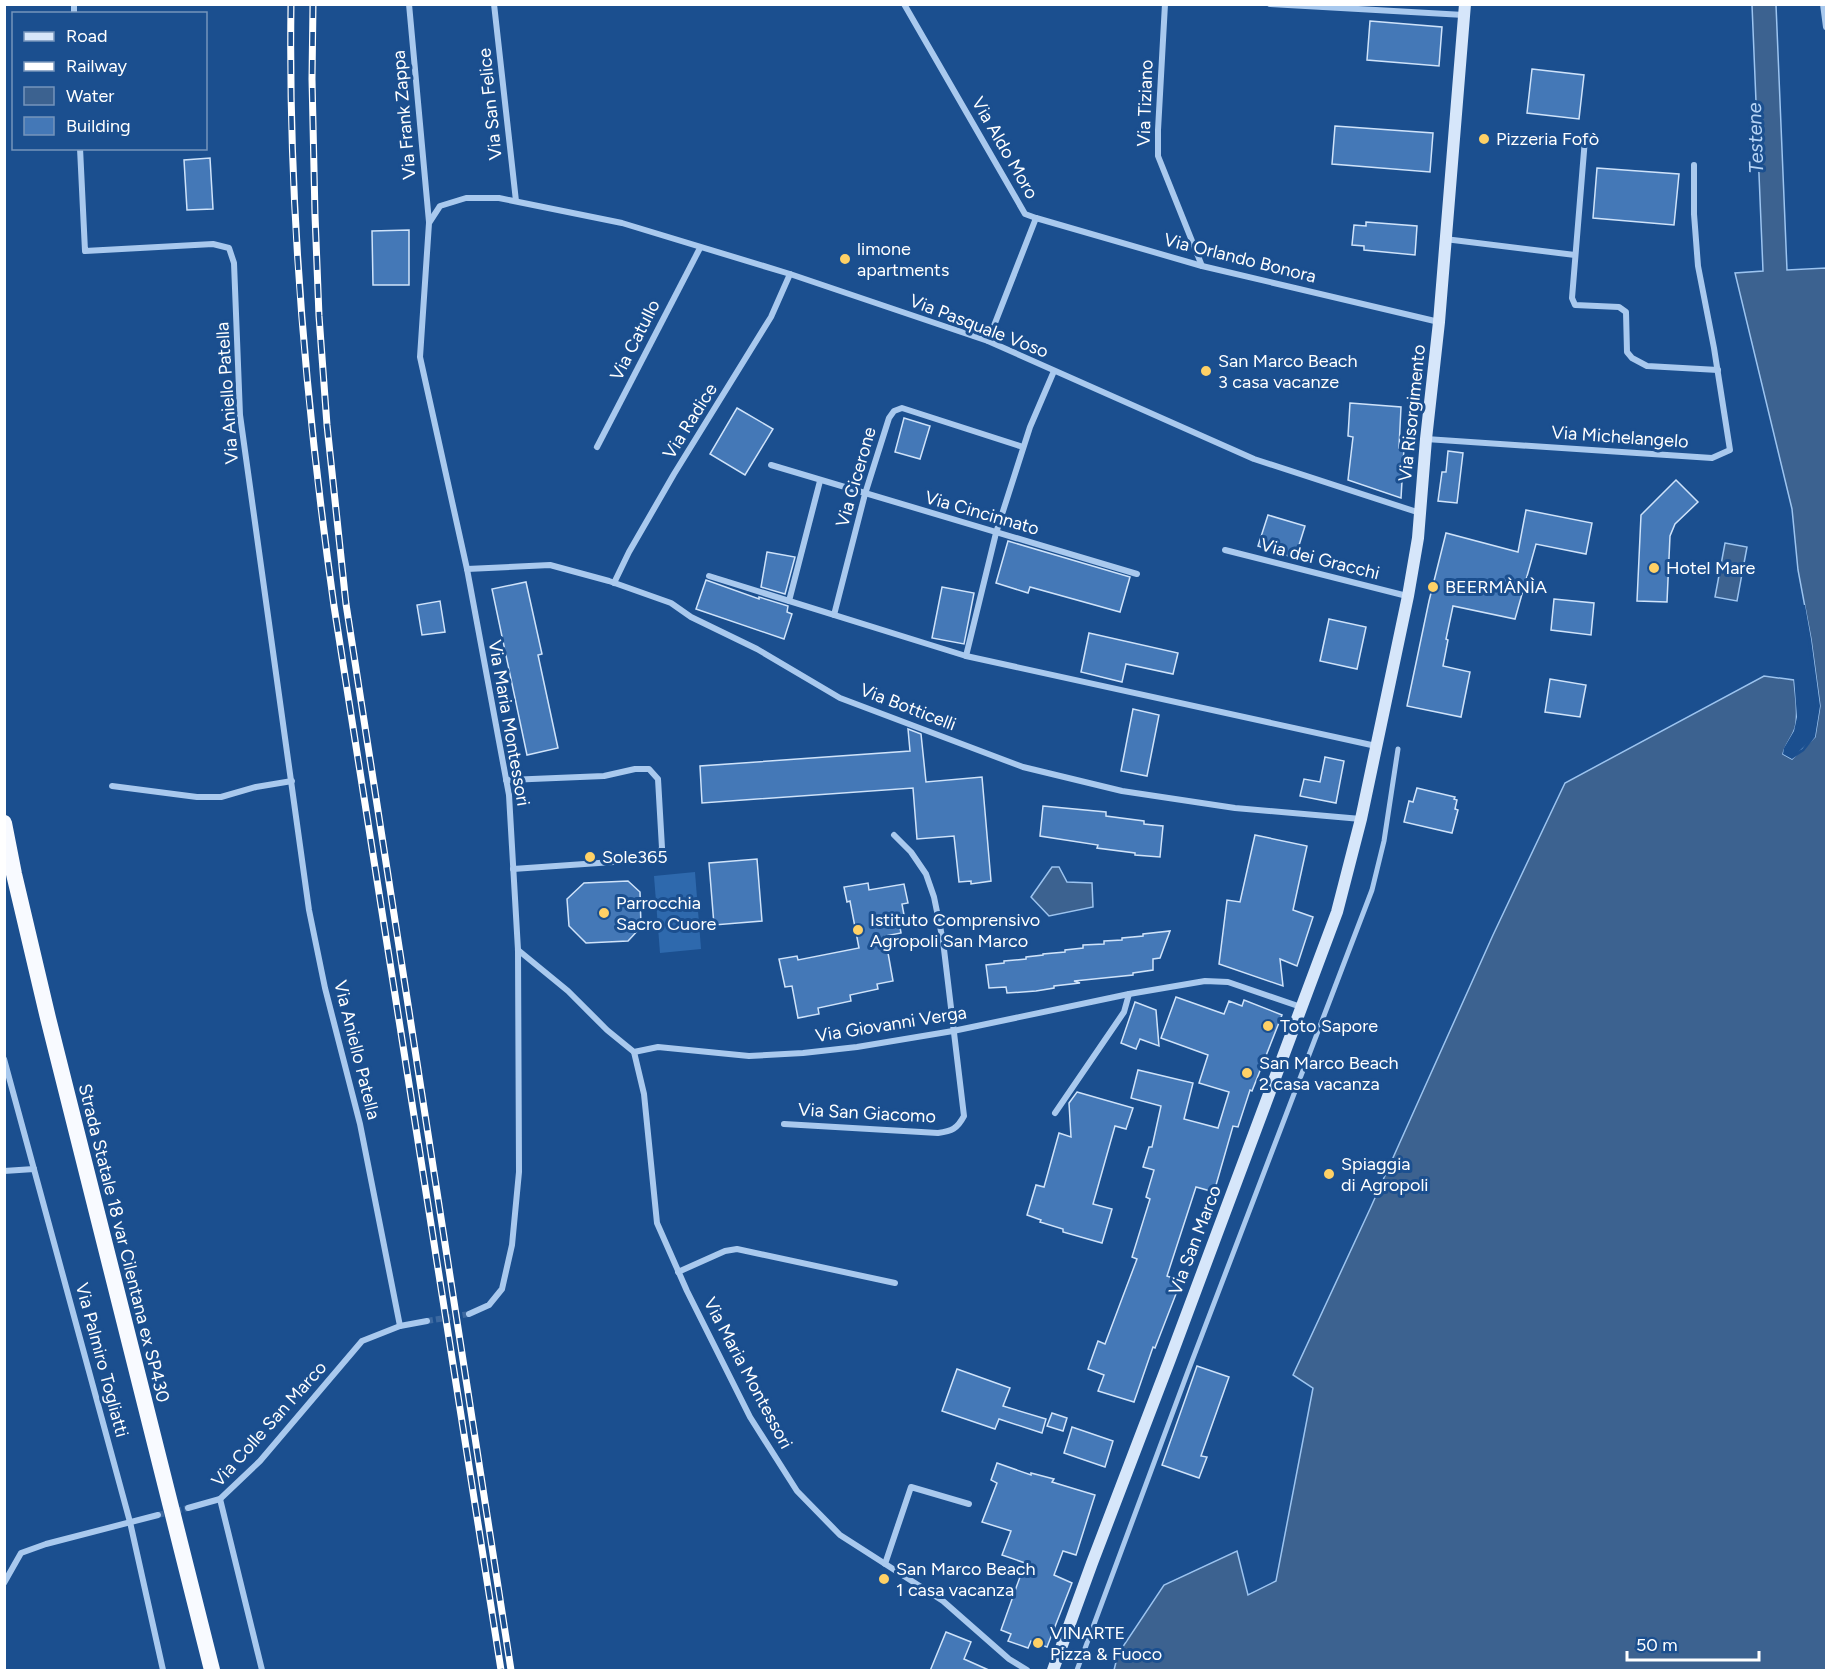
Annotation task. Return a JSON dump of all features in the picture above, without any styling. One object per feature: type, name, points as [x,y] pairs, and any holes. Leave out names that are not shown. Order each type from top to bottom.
[{"type":"highway","name":"Strada Statale 18 var Cilentana ex SP430","points":[[4,824],[48,1018],[212,1671]]},
{"type":"main road","name":"Via Risorgimento","points":[[1361,819],[1418,538],[1439,322],[1464,10]]},
{"type":"main road","name":"Via San Marco","points":[[1053,1671],[1337,912],[1361,819]]},
{"type":"street","name":"Via Frank Zappa","points":[[409,4],[429,223]]},
{"type":"street","name":"Via San Felice","points":[[494,4],[516,201]]},
{"type":"street","name":"Via Aldo Moro","points":[[904,4],[1025,214],[1036,218],[988,342]]},
{"type":"street","name":"Via Tiziano","points":[[1165,4],[1158,156],[1202,266]]},
{"type":"street","points":[[1270,4],[1464,10]]},
{"type":"street","points":[[1823,4],[1827,27]]},
{"type":"street","points":[[1585,139],[1572,298],[1575,305],[1618,307],[1626,312],[1628,352],[1632,358],[1647,366],[1718,370]]},
{"type":"street","name":"Via Aniello Patella","points":[[80,150],[85,251],[213,244],[229,248],[234,262],[240,415],[309,910],[325,988],[360,1124],[400,1326]]},
{"type":"street","name":"Via Michelangelo","points":[[1426,439],[1712,458],[1730,450],[1718,370],[1698,266],[1694,214],[1694,165]]},
{"type":"street","points":[[429,223],[440,206],[466,198],[499,198],[516,201]]},
{"type":"street","name":"Via Pasquale Voso","points":[[516,201],[622,223],[790,274],[988,342],[1254,459],[1420,513]]},
{"type":"street","name":"Via Orlando Bonora","points":[[1036,218],[1202,266],[1439,322]]},
{"type":"street","name":"Via Maria Montessori","points":[[429,223],[420,357],[467,569],[509,795],[518,950],[519,1172],[512,1245],[502,1289],[489,1305],[469,1314]]},
{"type":"street","points":[[1445,239],[1575,255]]},
{"type":"street","name":"Via Catullo","points":[[597,447],[700,248]]},
{"type":"street","name":"Via Radice","points":[[614,583],[629,552],[674,474],[771,317],[790,274]]},
{"type":"street","points":[[966,656],[996,533],[1030,427],[1054,371]]},
{"type":"street","name":"Via Cicerone","points":[[834,615],[865,494],[889,418],[894,411],[902,408],[1023,447]]},
{"type":"street","name":"Via Cincinnato","points":[[771,465],[1137,573]]},
{"type":"street","points":[[789,602],[820,481]]},
{"type":"street","name":"Via dei Gracchi","points":[[1225,550],[1408,596]]},
{"type":"street","name":"Via Botticelli","points":[[467,569],[550,565],[614,583],[671,603],[691,617],[757,649],[840,698],[1023,767],[1122,791],[1235,808],[1361,819]]},
{"type":"street","points":[[709,576],[966,656],[1377,746]]},
{"type":"street","points":[[1077,1671],[1372,890],[1384,841],[1398,749]]},
{"type":"street","points":[[506,780],[604,776],[635,769],[649,769],[658,779],[662,848],[656,859],[513,869]]},
{"type":"street","points":[[112,786],[197,797],[221,797],[256,787],[292,782]]},
{"type":"street","points":[[894,835],[911,852],[926,874],[934,897],[943,941],[953,1031]]},
{"type":"street","points":[[518,950],[634,1052]]},
{"type":"street","name":"Via Giovanni Verga","points":[[634,1052],[658,1047],[749,1056],[857,1047],[953,1031],[1129,994],[1205,981],[1228,982],[1301,1007]]},
{"type":"street","points":[[1055,1113],[1124,1012],[1129,994]]},
{"type":"street","name":"Via San Giacomo","points":[[784,1124],[938,1133],[950,1131],[960,1125],[964,1116],[953,1031]]},
{"type":"street","name":"Via Maria Montessori","points":[[634,1052],[644,1094],[657,1223],[678,1272],[750,1417],[797,1491],[840,1534],[943,1601],[1009,1659],[1028,1671]]},
{"type":"street","name":"Via Palmiro Togliatti","points":[[4,1059],[130,1522],[163,1671]]},
{"type":"street","points":[[4,1171],[34,1169]]},
{"type":"street","points":[[678,1272],[725,1251],[737,1249],[895,1283]]},
{"type":"street","name":"Via Colle San Marco","points":[[262,1671],[220,1499],[268,1452],[362,1341],[400,1326],[427,1321]]},
{"type":"street","points":[[885,1564],[911,1487],[969,1504]]},
{"type":"street","points":[[188,1508],[220,1499]]},
{"type":"street","points":[[4,1582],[21,1553],[46,1544],[158,1515]]},
{"type":"shaded area","points":[[695,872],[701,949],[660,953],[654,876]]},
{"type":"water","points":[[1752,5],[1776,5],[1787,270],[1826,268],[1826,1670],[1114,1670],[1118,1654],[1164,1585],[1237,1551],[1248,1595],[1276,1581],[1313,1388],[1293,1375],[1493,935],[1565,783],[1764,676],[1794,680],[1796,722],[1794,732],[1783,754],[1792,759],[1815,737],[1820,706],[1811,639],[1798,570],[1792,509],[1735,273],[1763,271]]},
{"type":"water","points":[[1725,543],[1747,547],[1737,601],[1715,597]]},
{"type":"water","points":[[1052,867],[1059,867],[1067,882],[1092,883],[1093,907],[1049,916],[1031,897]]},
{"type":"pier","points":[[1802,605],[1805,605],[1820,706],[1815,737],[1804,751],[1792,759],[1783,754],[1794,731],[1797,717],[1794,677],[1797,680],[1800,717],[1797,732],[1786,753],[1792,755],[1802,749],[1812,736],[1816,706]]},
{"type":"building","points":[[1370,21],[1442,27],[1439,66],[1367,60]]},
{"type":"building","points":[[1532,69],[1584,75],[1579,119],[1527,113]]},
{"type":"building","points":[[1335,126],[1433,133],[1430,172],[1332,164]]},
{"type":"building","points":[[210,158],[213,209],[187,210],[184,160]]},
{"type":"building","points":[[1597,168],[1679,174],[1674,225],[1593,218]]},
{"type":"building","points":[[1366,222],[1417,226],[1415,255],[1364,250],[1364,246],[1352,245],[1354,225],[1366,226]]},
{"type":"building","points":[[409,230],[409,285],[373,285],[372,231]]},
{"type":"building","points":[[1350,403],[1401,407],[1399,448],[1404,448],[1401,498],[1348,480],[1353,437],[1348,436]]},
{"type":"building","points":[[737,408],[773,429],[745,475],[710,454]]},
{"type":"building","points":[[904,418],[930,426],[920,459],[895,452]]},
{"type":"building","points":[[1448,451],[1463,453],[1457,503],[1438,501],[1442,472],[1446,472]]},
{"type":"building","name":"Hotel Mare","points":[[1676,480],[1698,502],[1675,524],[1670,536],[1667,602],[1637,601],[1641,515]]},
{"type":"building","points":[[1526,510],[1592,523],[1586,554],[1536,544],[1515,619],[1453,606],[1443,666],[1470,672],[1461,717],[1407,706],[1446,533],[1518,552]]},
{"type":"building","points":[[1268,515],[1305,526],[1295,558],[1258,546]]},
{"type":"building","points":[[1008,541],[1130,577],[1120,612],[1030,587],[1028,593],[996,583]]},
{"type":"building","points":[[767,552],[795,557],[785,594],[761,587]]},
{"type":"building","points":[[706,580],[759,599],[759,597],[788,606],[787,612],[792,614],[784,639],[696,609]]},
{"type":"building","points":[[526,582],[542,654],[538,655],[558,748],[527,755],[492,589]]},
{"type":"building","points":[[942,587],[974,593],[964,644],[932,638]]},
{"type":"building","points":[[1554,599],[1594,603],[1591,635],[1551,630]]},
{"type":"building","points":[[440,601],[445,632],[422,635],[417,605]]},
{"type":"building","points":[[1329,619],[1366,627],[1357,669],[1320,661]]},
{"type":"building","points":[[1089,633],[1178,653],[1173,674],[1126,664],[1122,682],[1081,672]]},
{"type":"building","points":[[1550,679],[1586,685],[1580,717],[1545,712]]},
{"type":"building","points":[[1133,709],[1159,715],[1147,776],[1121,771]]},
{"type":"building","points":[[908,729],[921,734],[926,782],[982,777],[991,881],[971,884],[971,881],[959,882],[954,836],[917,839],[913,788],[702,803],[700,766],[910,751]]},
{"type":"building","points":[[1325,757],[1344,761],[1336,803],[1300,796],[1304,779],[1320,782]]},
{"type":"building","points":[[1417,788],[1455,797],[1454,799],[1457,800],[1455,809],[1458,810],[1452,833],[1404,822],[1409,801],[1413,802]]},
{"type":"building","points":[[1043,806],[1106,812],[1106,816],[1163,826],[1160,857],[1135,855],[1135,853],[1097,848],[1098,845],[1040,836]]},
{"type":"building","points":[[1255,835],[1307,846],[1293,910],[1313,917],[1297,966],[1280,959],[1283,986],[1219,964],[1227,900],[1240,902]]},
{"type":"building","points":[[757,859],[762,921],[714,925],[709,863]]},
{"type":"building","name":"Parrocchia Sacro Cuore","points":[[628,881],[640,892],[641,927],[628,941],[586,943],[569,926],[567,899],[584,883]]},
{"type":"building","points":[[868,883],[869,890],[904,884],[908,903],[902,904],[904,915],[898,916],[901,933],[885,936],[893,981],[877,984],[878,989],[850,995],[851,1001],[818,1008],[819,1014],[798,1018],[792,986],[785,987],[779,959],[797,956],[798,960],[859,948],[850,901],[847,902],[844,887]]},
{"type":"building","points":[[1170,931],[1160,958],[1153,959],[1153,970],[1133,973],[1133,975],[1074,981],[1080,983],[1036,991],[1007,993],[1006,987],[989,988],[986,965],[1065,952],[1065,950],[1083,948],[1083,945],[1104,944],[1104,941]]},
{"type":"building","points":[[1176,997],[1224,1014],[1229,1001],[1242,1006],[1244,1000],[1282,1015],[1252,1091],[1250,1090],[1238,1127],[1233,1126],[1214,1192],[1196,1187],[1167,1276],[1181,1281],[1155,1348],[1153,1347],[1134,1402],[1098,1391],[1104,1375],[1088,1369],[1098,1341],[1105,1344],[1137,1259],[1132,1257],[1150,1199],[1146,1197],[1154,1170],[1143,1167],[1149,1147],[1152,1147],[1161,1106],[1131,1098],[1138,1070],[1193,1083],[1184,1119],[1218,1128],[1229,1092],[1199,1083],[1208,1055],[1161,1038]]},
{"type":"building","points":[[1135,1002],[1156,1010],[1159,1046],[1140,1039],[1136,1049],[1121,1043]]},
{"type":"building","points":[[1077,1092],[1133,1108],[1126,1129],[1115,1126],[1093,1204],[1112,1209],[1102,1243],[1063,1232],[1063,1229],[1040,1222],[1041,1220],[1027,1215],[1036,1185],[1044,1187],[1059,1133],[1071,1137],[1069,1103]]},
{"type":"building","points":[[1197,1366],[1229,1377],[1201,1456],[1207,1457],[1199,1478],[1162,1465]]},
{"type":"building","points":[[957,1369],[1010,1388],[1003,1406],[1046,1419],[1042,1433],[999,1419],[995,1429],[942,1411]]},
{"type":"building","points":[[1052,1413],[1067,1418],[1063,1431],[1047,1426]]},
{"type":"building","points":[[1072,1427],[1113,1441],[1105,1467],[1064,1453]]},
{"type":"building","points":[[997,1463],[1031,1475],[1031,1473],[1054,1479],[1052,1482],[1095,1495],[1076,1555],[1063,1551],[1054,1575],[1072,1583],[1047,1647],[1031,1641],[1028,1648],[1008,1641],[1011,1634],[1001,1630],[1025,1563],[1002,1555],[1011,1531],[982,1522],[997,1483],[991,1480]]},
{"type":"building","points":[[946,1632],[971,1642],[964,1659],[991,1671],[930,1671]]},
{"type":"tunnel","points":[[427,1321],[469,1314]]},
{"type":"tunnel","points":[[158,1515],[188,1508]]},
{"type":"railway","points":[[291,4],[296,231],[307,381],[324,531],[501,1670]]},
{"type":"railway","points":[[313,4],[312,79],[319,316],[327,425],[346,604],[511,1670]]},
{"type":"place","name":"Pizzeria Fofò","points":[[1484,139]]},
{"type":"place","name":"limone apartments","points":[[845,259]]},
{"type":"place","name":"San Marco Beach 3 casa vacanze","points":[[1206,371]]},
{"type":"place","name":"Hotel Mare","points":[[1654,568]]},
{"type":"place","name":"BEERMÀNÌA","points":[[1433,587]]},
{"type":"place","name":"Sole365","points":[[590,857]]},
{"type":"place","name":"Parrocchia Sacro Cuore","points":[[604,913]]},
{"type":"place","name":"Istituto Comprensivo Agropoli San Marco","points":[[858,930]]},
{"type":"place","name":"Toto Sapore","points":[[1268,1026]]},
{"type":"place","name":"San Marco Beach 2 casa vacanza","points":[[1247,1073]]},
{"type":"place","name":"Spiaggia di Agropoli","points":[[1329,1174]]},
{"type":"place","name":"San Marco Beach 1 casa vacanza","points":[[884,1579]]},
{"type":"place","name":"VINARTE Pizza & Fuoco","points":[[1038,1643]]},
{"type":"water label","name":"Testene","points":[[1755,138]]}]
